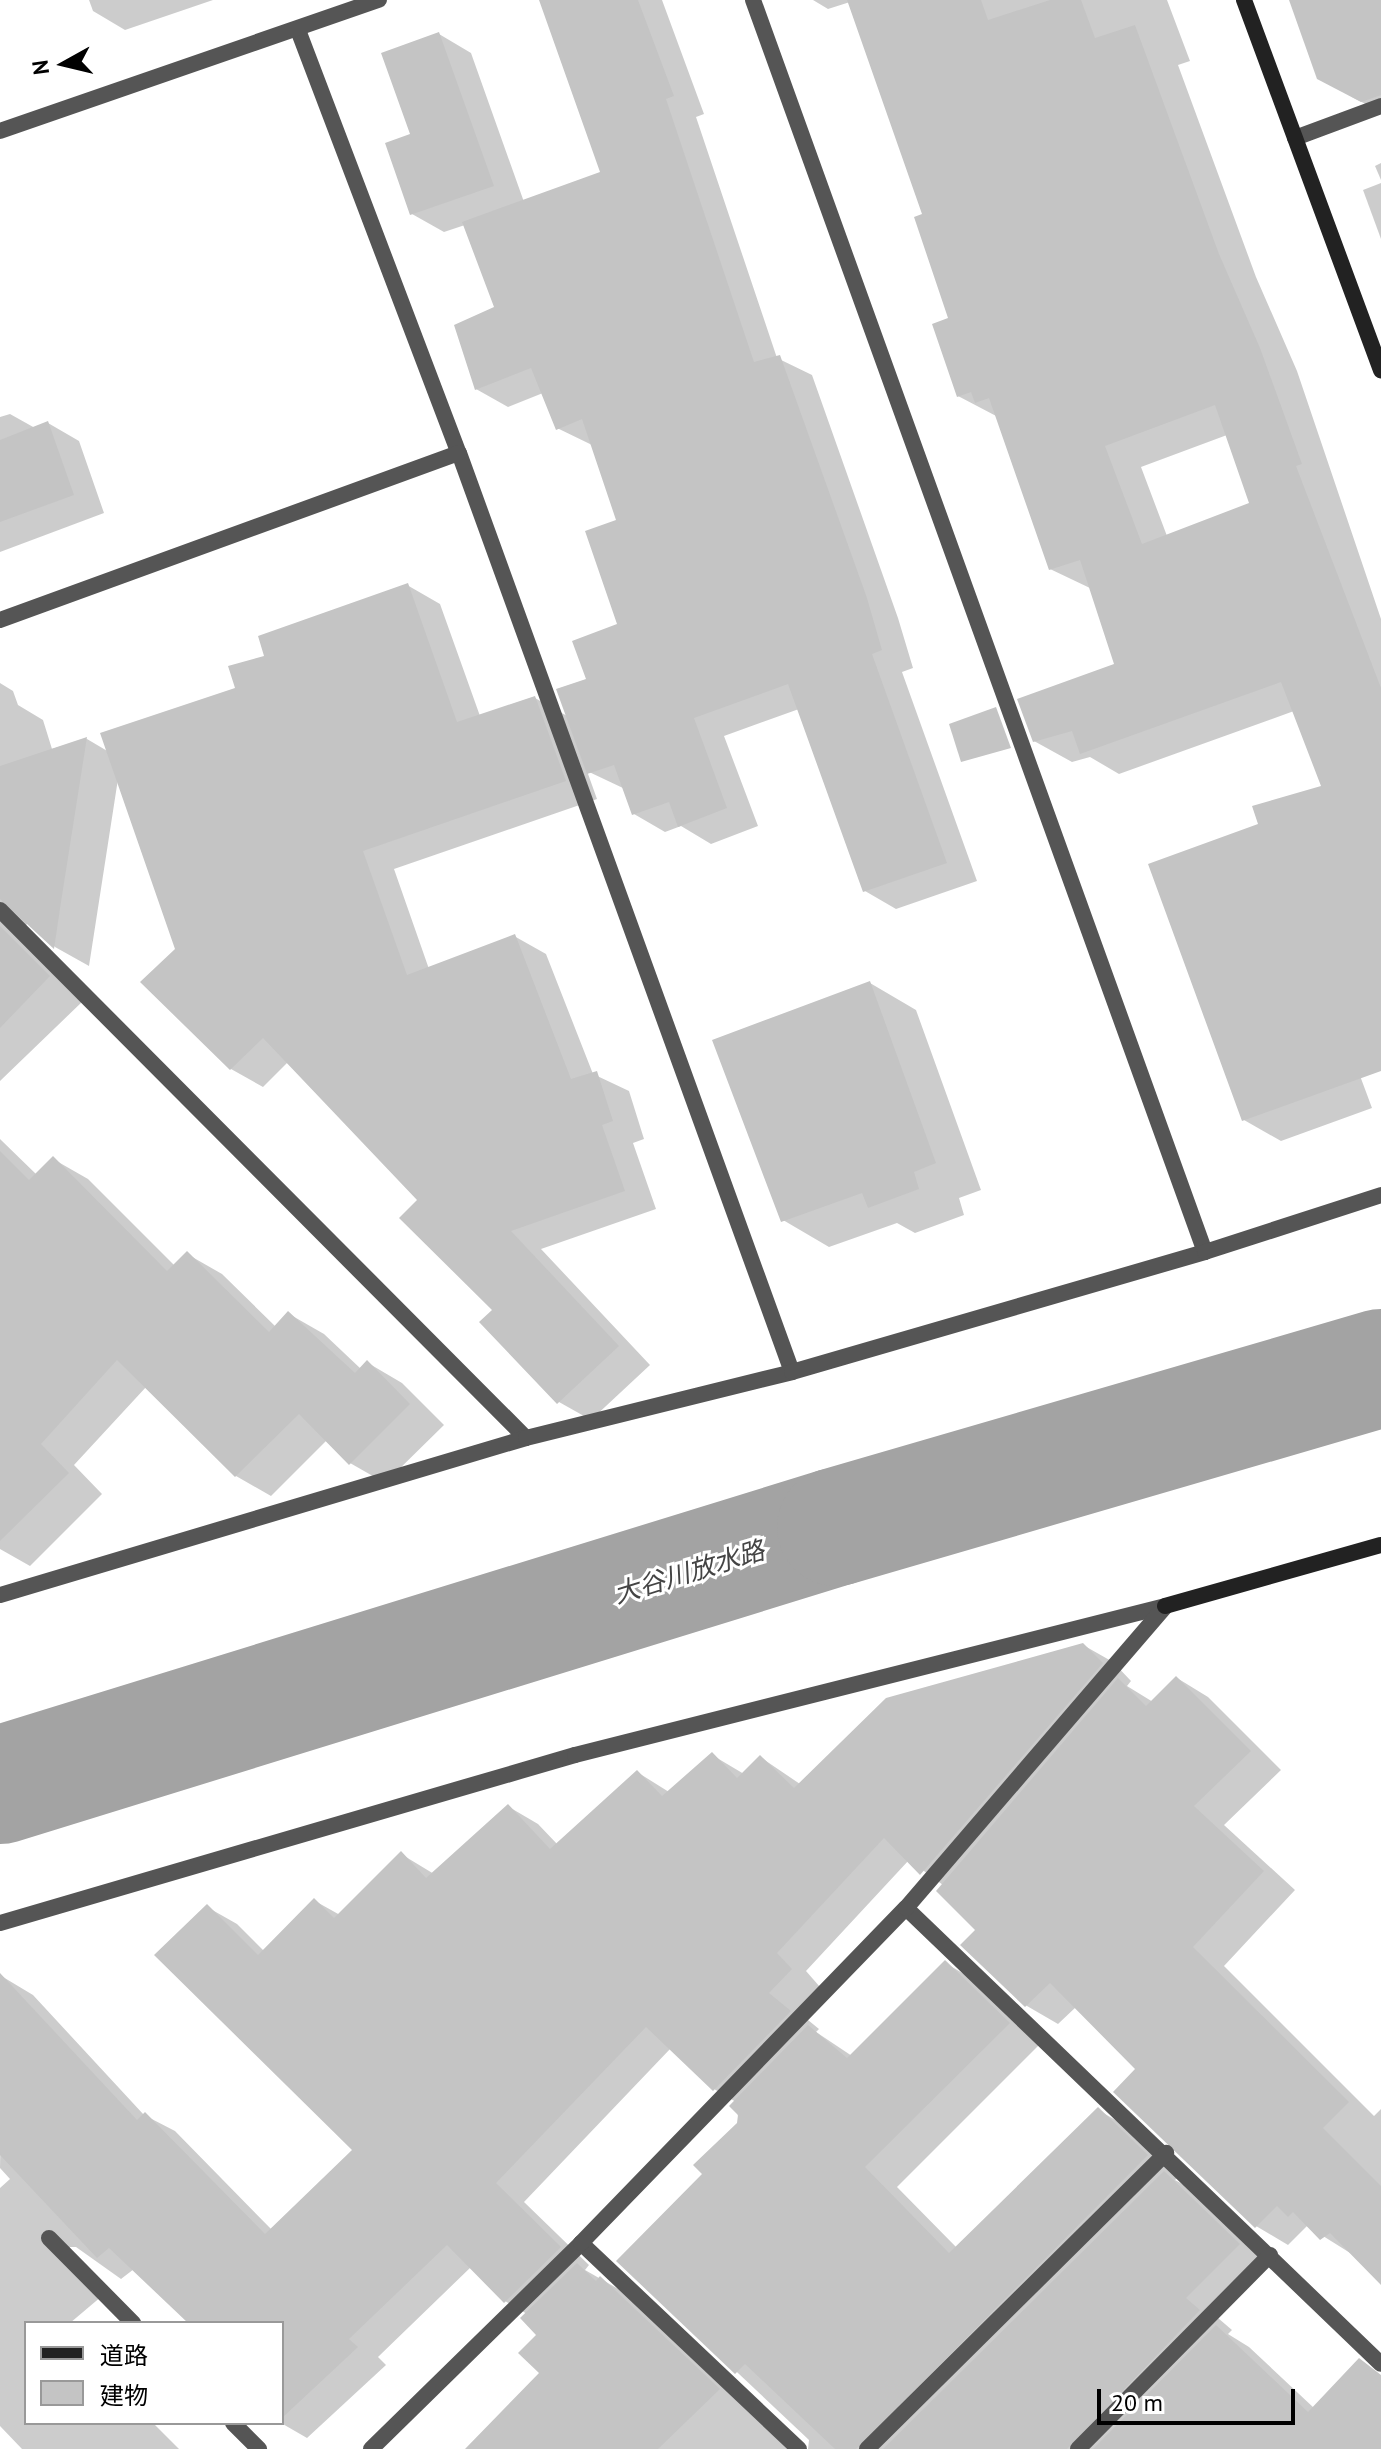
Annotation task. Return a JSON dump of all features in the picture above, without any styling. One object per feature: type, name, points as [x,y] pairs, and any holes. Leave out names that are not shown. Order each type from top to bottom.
[{"type":"street","points":[[0,131],[379,0]]},
{"type":"street","points":[[753,0],[1205,1252]]},
{"type":"street","points":[[1244,0],[1381,370]]},
{"type":"street","points":[[298,30],[459,453],[792,1372]]},
{"type":"street","points":[[1295,138],[1381,106]]},
{"type":"street","points":[[0,620],[459,453]]},
{"type":"street","points":[[0,910],[526,1438]]},
{"type":"street","points":[[0,1595],[526,1438],[792,1372],[1205,1252],[1381,1195]]},
{"type":"street","points":[[0,1923],[575,1755],[1165,1606],[1381,1545]]},
{"type":"street","points":[[371,2449],[581,2243],[906,1908],[1165,1606]]},
{"type":"street","points":[[906,1908],[1166,2153],[1381,2364]]},
{"type":"street","points":[[867,2449],[1166,2153]]},
{"type":"street","points":[[49,2238],[131,2321]]},
{"type":"street","points":[[581,2243],[799,2449]]},
{"type":"street","points":[[1078,2449],[1270,2255]]},
{"type":"street","points":[[235,2425],[259,2449]]},
{"type":"building","points":[[539,0],[638,0],[674,96],[666,99],[754,362],[780,355],[867,598],[882,650],[872,654],[947,863],[863,892],[788,684],[694,718],[727,808],[678,827],[669,802],[632,815],[614,765],[587,774],[556,689],[586,679],[572,641],[617,624],[585,531],[616,520],[582,419],[556,430],[531,368],[475,390],[454,325],[494,307],[462,222],[600,172]]},
{"type":"building","points":[[847,0],[981,0],[988,20],[1050,0],[1081,0],[1095,38],[1135,25],[1219,254],[1260,348],[1302,464],[1296,466],[1381,688],[1381,1071],[1242,1121],[1148,864],[1258,824],[1252,806],[1321,786],[1281,682],[1080,754],[1072,731],[1033,742],[1017,699],[1114,664],[1080,560],[1049,570],[989,398],[975,403],[971,392],[957,397],[932,324],[948,318],[914,217],[922,214]],"holes":[[[1215,405],[1249,503],[1142,544],[1105,446]]]},
{"type":"building","points":[[1289,0],[1381,0],[1381,95],[1361,102],[1317,79]]},
{"type":"building","points":[[439,32],[494,186],[410,215],[385,143],[410,134],[381,53]]},
{"type":"building","points":[[48,421],[74,495],[0,522],[0,440]]},
{"type":"building","points":[[408,583],[457,722],[535,696],[566,781],[363,851],[407,975],[515,934],[571,1079],[597,1071],[613,1121],[602,1125],[625,1191],[511,1231],[619,1346],[557,1404],[479,1322],[492,1310],[399,1218],[417,1200],[263,1038],[230,1070],[140,982],[175,949],[100,733],[235,688],[228,666],[264,656],[258,636]]},
{"type":"building","points":[[996,707],[1011,748],[961,762],[949,724]]},
{"type":"building","points":[[87,737],[54,949],[0,899],[0,766]]},
{"type":"building","points":[[0,926],[50,976],[0,1028]]},
{"type":"building","points":[[870,981],[936,1163],[914,1172],[919,1189],[868,1208],[862,1193],[781,1222],[712,1040]]},
{"type":"building","points":[[0,1151],[29,1180],[53,1156],[167,1271],[187,1251],[269,1332],[288,1311],[355,1373],[367,1360],[410,1404],[349,1465],[299,1414],[235,1477],[117,1360],[41,1444],[69,1473],[0,1541]]},
{"type":"building","points":[[1083,1643],[1103,1663],[920,1875],[884,1838],[777,1953],[792,1969],[769,1993],[791,2011],[713,2091],[646,2027],[496,2183],[561,2247],[504,2303],[447,2245],[349,2339],[358,2347],[284,2416],[284,2321],[186,2321],[109,2248],[97,2258],[0,2155],[0,1973],[137,2120],[145,2112],[265,2234],[352,2150],[154,1955],[207,1904],[258,1955],[314,1898],[334,1918],[401,1851],[426,1878],[508,1804],[550,1849],[637,1770],[662,1796],[712,1752],[737,1778],[760,1755],[794,1788],[886,1698]]},
{"type":"building","points":[[1176,1676],[1251,1751],[1194,1806],[1264,1871],[1193,1947],[1349,2102],[1323,2128],[1381,2186],[1381,2285],[1330,2233],[1320,2240],[1293,2212],[1288,2217],[1277,2206],[1255,2228],[1113,2092],[1135,2069],[1050,1983],[1025,2007],[960,1945],[975,1930],[936,1891],[1118,1678],[1146,1706]]},
{"type":"building","points":[[945,1960],[1010,2023],[865,2167],[949,2253],[1098,2107],[1148,2155],[856,2449],[835,2449],[745,2364],[735,2374],[616,2261],[702,2174],[693,2165],[737,2123],[738,2115],[729,2106],[808,2025],[847,2058]]},
{"type":"building","points":[[1164,2171],[1240,2244],[1186,2298],[1200,2310],[1067,2449],[883,2449]]},
{"type":"building","points":[[577,2263],[596,2281],[600,2276],[720,2389],[658,2449],[465,2449],[539,2373],[518,2353],[536,2335],[520,2318]]},
{"type":"building","points":[[1216,2325],[1308,2412],[1359,2358],[1381,2375],[1381,2449],[1093,2449]]},
{"type":"waterway","name":"大谷川放水路","points":[[0,1785],[836,1527],[1381,1368]]}]
